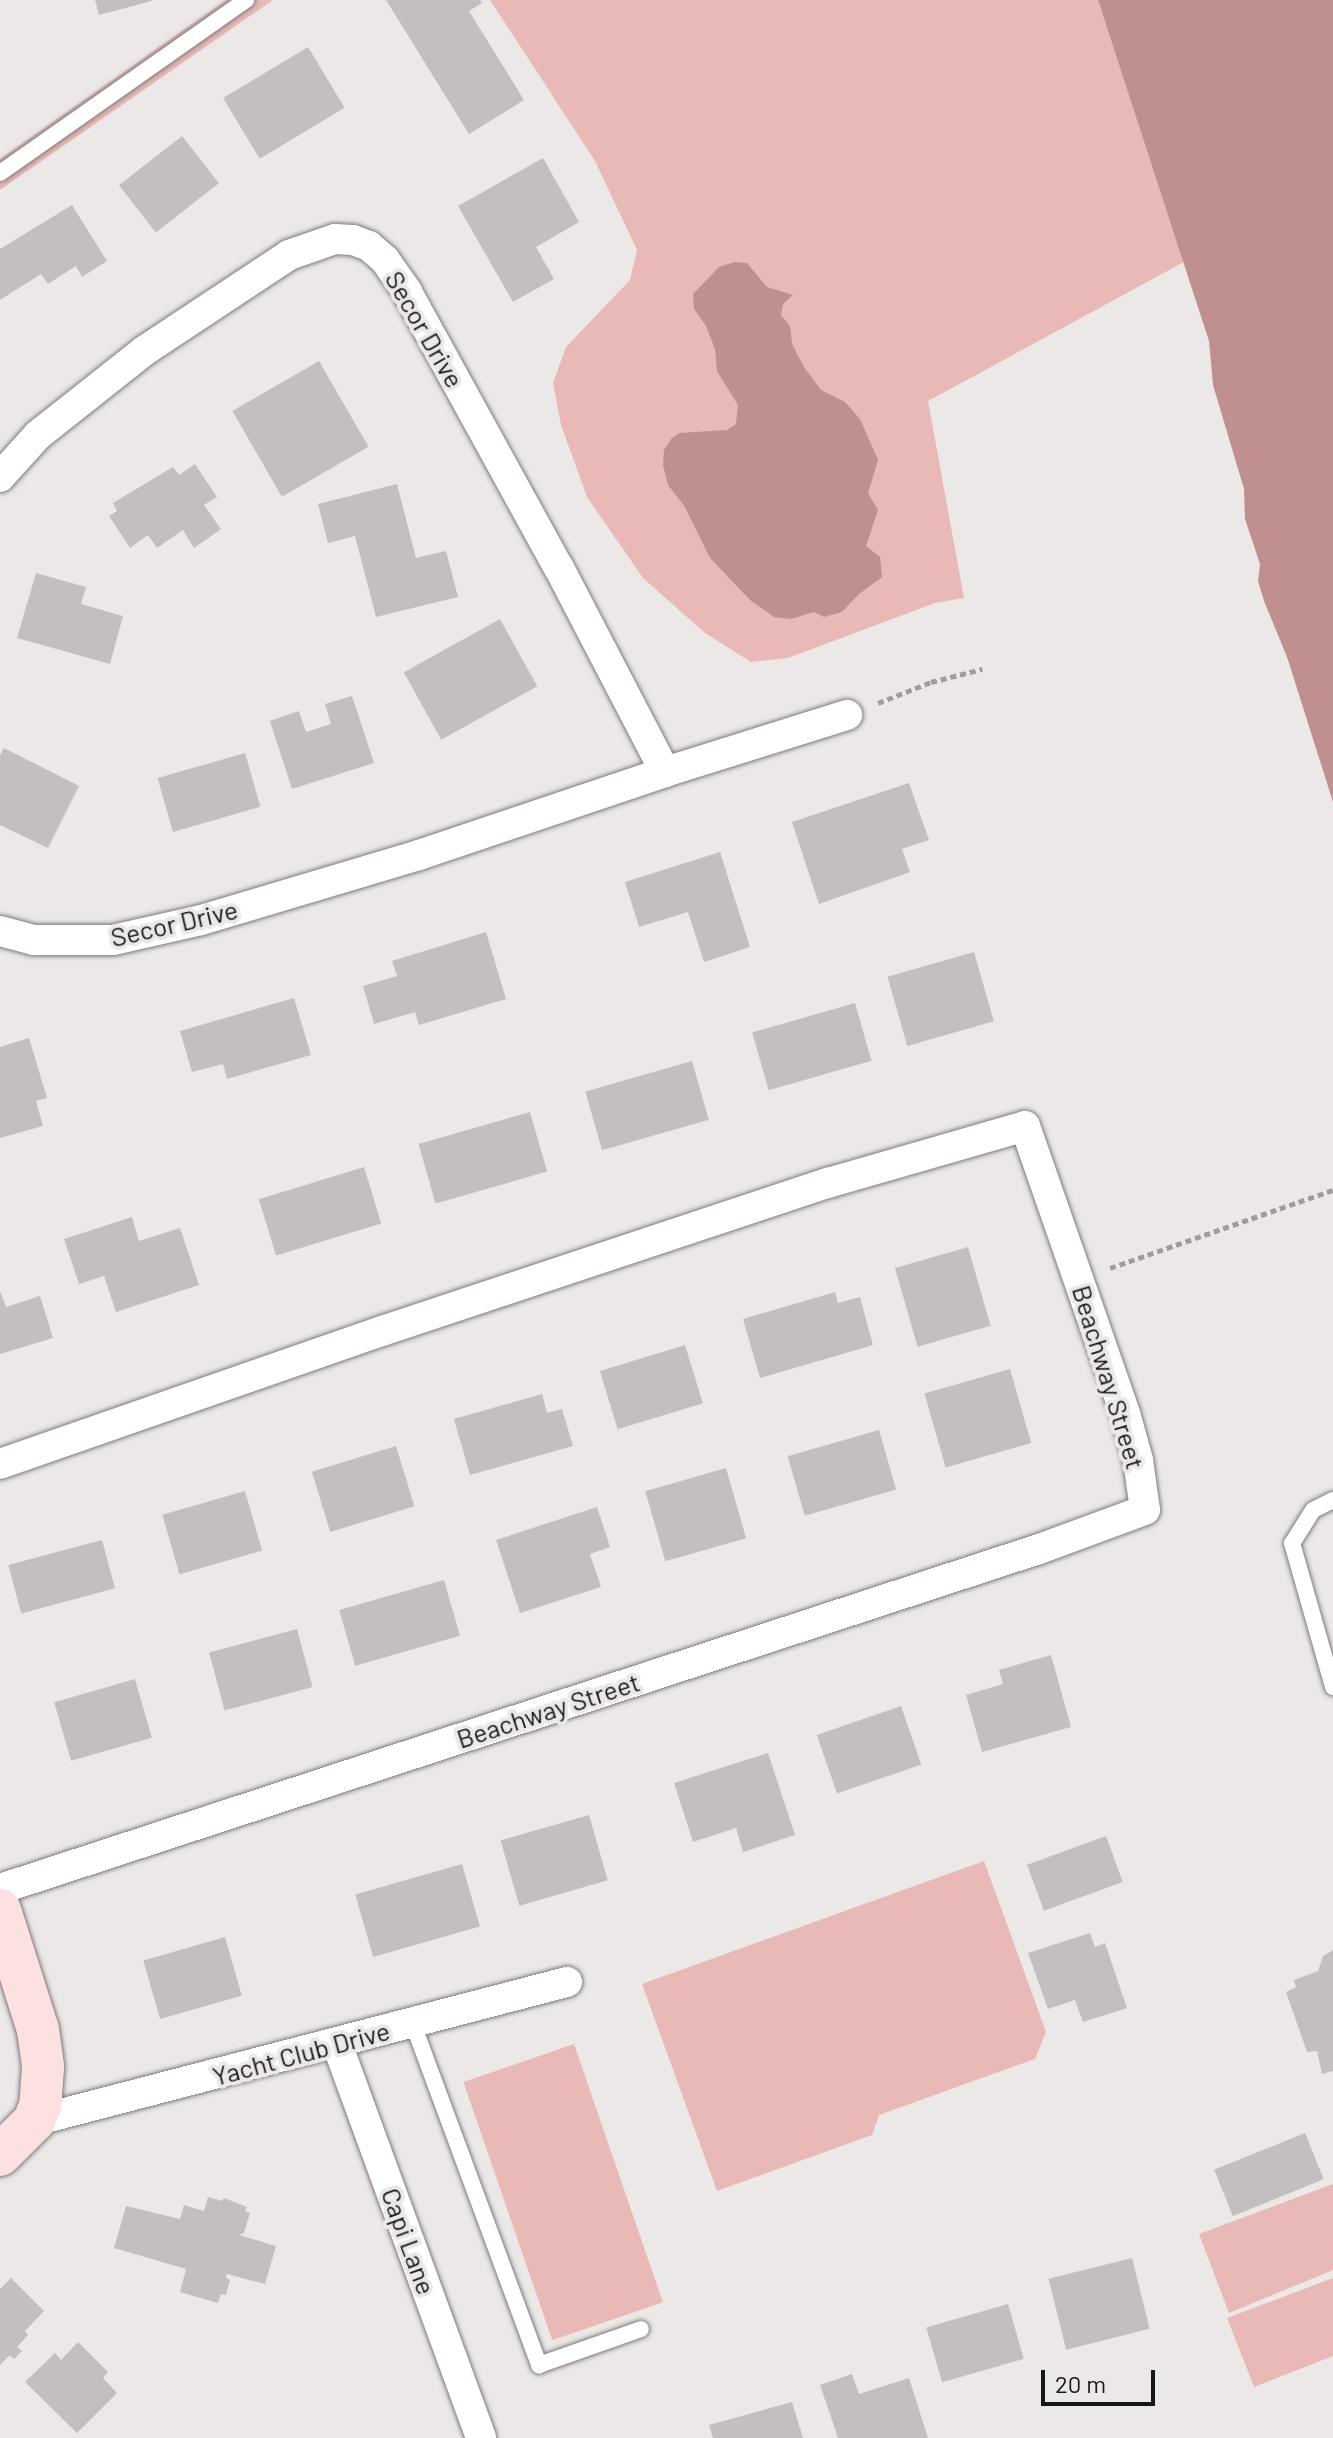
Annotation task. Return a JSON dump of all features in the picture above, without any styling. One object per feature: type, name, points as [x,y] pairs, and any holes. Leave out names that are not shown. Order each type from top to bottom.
[{"type":"main road","points":[[0,1910],[41,2049],[43,2084],[34,2121],[0,2155]]},
{"type":"street","name":"Secor Drive","points":[[0,477],[38,435],[144,351],[289,255],[335,239],[353,240],[369,246],[385,260],[407,292],[559,568],[665,772]]},
{"type":"street","name":"Secor Drive","points":[[0,931],[33,940],[113,940],[201,920],[419,855],[665,772],[847,715]]},
{"type":"street","name":"Beachway Street","points":[[0,1464],[382,1331],[739,1213],[1025,1126],[1125,1413],[1138,1460],[1145,1510],[1021,1555],[0,1889]]},
{"type":"street","name":"Yacht Club Drive","points":[[34,2121],[567,1982]]},
{"type":"street","name":"Capi Lane","points":[[337,2044],[481,2438]]},
{"type":"lane","points":[[0,173],[246,0]]},
{"type":"lane","points":[[1332,1682],[1292,1543],[1313,1510],[1333,1500]]},
{"type":"lane","points":[[413,2024],[539,2365],[641,2329]]},
{"type":"path","points":[[847,715],[931,682],[982,669]]},
{"type":"path","points":[[1137,1259],[1333,1190]]},
{"type":"shaded area","points":[[226,0],[273,0],[0,190],[0,159]]},
{"type":"shaded area","points":[[490,0],[1098,0],[1184,262],[928,401],[964,598],[935,603],[788,658],[751,662],[705,633],[643,578],[587,497],[561,425],[553,383],[566,347],[630,280],[637,250],[595,161]]},
{"type":"shaded area","points":[[1098,0],[1333,0],[1333,802],[1287,657],[1258,581],[1260,564],[1245,519],[1244,489],[1213,385],[1209,341]]},
{"type":"shaded area","points":[[735,262],[747,263],[767,287],[793,295],[783,304],[781,315],[790,326],[792,344],[821,390],[845,402],[860,419],[878,460],[868,493],[878,510],[866,546],[880,557],[882,577],[842,612],[824,617],[814,612],[791,619],[774,617],[750,600],[710,558],[685,507],[668,485],[663,465],[664,450],[671,439],[679,433],[727,430],[736,424],[738,405],[717,371],[715,349],[706,326],[694,309],[693,294],[719,267]]},
{"type":"shaded area","points":[[984,1861],[1046,2032],[1035,2059],[879,2115],[872,2135],[717,2191],[642,1984]]},
{"type":"shaded area","points":[[574,2044],[663,2302],[552,2340],[463,2082]]},
{"type":"shaded area","points":[[1333,2184],[1333,2270],[1229,2313],[1199,2234]]},
{"type":"shaded area","points":[[1333,2278],[1333,2356],[1254,2387],[1227,2318]]},
{"type":"building","points":[[95,0],[151,0],[152,1],[99,15]]},
{"type":"building","points":[[386,0],[480,0],[482,3],[469,11],[524,100],[469,134]]},
{"type":"building","points":[[308,47],[345,108],[260,159],[223,98]]},
{"type":"building","points":[[182,136],[219,183],[156,233],[119,185]]},
{"type":"building","points":[[543,158],[579,222],[536,247],[554,279],[513,302],[458,206]]},
{"type":"building","points":[[72,205],[107,261],[82,277],[76,266],[48,284],[41,274],[0,300],[0,249]]},
{"type":"building","points":[[319,361],[369,447],[282,497],[232,411]]},
{"type":"building","points":[[195,464],[217,497],[204,505],[221,529],[194,548],[183,530],[157,548],[148,535],[130,548],[109,516],[117,511],[113,503],[173,467],[179,475]]},
{"type":"building","points":[[397,484],[416,558],[446,551],[458,597],[376,617],[355,536],[328,543],[318,504]]},
{"type":"building","points":[[36,573],[86,587],[81,604],[123,616],[110,664],[17,638]]},
{"type":"building","points":[[500,619],[537,686],[441,740],[404,672]]},
{"type":"building","points":[[352,696],[374,763],[292,789],[270,721],[299,711],[306,732],[331,724],[325,704]]},
{"type":"building","points":[[4,748],[79,786],[48,848],[0,825],[0,755]]},
{"type":"building","points":[[245,753],[260,807],[173,832],[158,778]]},
{"type":"building","points":[[909,783],[929,840],[902,849],[910,872],[819,904],[792,822]]},
{"type":"building","points":[[720,852],[750,947],[704,962],[688,912],[639,927],[625,882]]},
{"type":"building","points":[[486,932],[506,999],[419,1025],[415,1012],[374,1024],[363,986],[397,976],[392,961]]},
{"type":"building","points":[[974,952],[994,1021],[907,1046],[887,977]]},
{"type":"building","points":[[294,998],[311,1055],[227,1079],[223,1064],[192,1072],[180,1031]]},
{"type":"building","points":[[855,1003],[872,1061],[769,1090],[752,1032]]},
{"type":"building","points":[[29,1038],[47,1098],[36,1101],[43,1126],[0,1138],[0,1047]]},
{"type":"building","points":[[692,1061],[709,1120],[602,1150],[585,1092]]},
{"type":"building","points":[[530,1112],[547,1172],[436,1204],[418,1144]]},
{"type":"building","points":[[364,1167],[381,1223],[276,1256],[259,1199]]},
{"type":"building","points":[[132,1217],[139,1241],[180,1228],[199,1285],[116,1312],[104,1276],[79,1284],[64,1239]]},
{"type":"building","points":[[968,1247],[991,1326],[918,1347],[895,1268]]},
{"type":"building","points":[[0,1291],[6,1307],[40,1296],[53,1338],[0,1354]]},
{"type":"building","points":[[835,1292],[838,1303],[860,1297],[873,1345],[760,1378],[743,1319]]},
{"type":"building","points":[[685,1345],[703,1403],[618,1429],[600,1371]]},
{"type":"building","points":[[1010,1369],[1031,1443],[946,1468],[924,1394]]},
{"type":"building","points":[[542,1394],[547,1413],[562,1409],[573,1446],[470,1475],[454,1419]]},
{"type":"building","points":[[879,1430],[896,1490],[805,1516],[788,1456]]},
{"type":"building","points":[[396,1446],[414,1506],[330,1532],[312,1472]]},
{"type":"building","points":[[726,1468],[746,1538],[665,1561],[645,1491]]},
{"type":"building","points":[[245,1491],[262,1551],[179,1574],[162,1515]]},
{"type":"building","points":[[597,1507],[610,1547],[590,1554],[601,1587],[520,1613],[496,1540]]},
{"type":"building","points":[[102,1540],[115,1588],[21,1613],[8,1565]]},
{"type":"building","points":[[444,1580],[460,1636],[355,1666],[339,1610]]},
{"type":"building","points":[[297,1629],[313,1687],[225,1711],[209,1653]]},
{"type":"building","points":[[1051,1655],[1071,1727],[982,1752],[966,1695],[1003,1684],[999,1670]]},
{"type":"building","points":[[135,1679],[152,1738],[71,1761],[54,1702]]},
{"type":"building","points":[[901,1706],[921,1765],[837,1794],[817,1735]]},
{"type":"building","points":[[768,1753],[795,1835],[743,1852],[736,1828],[693,1842],[674,1783]]},
{"type":"building","points":[[589,1815],[608,1880],[519,1906],[501,1840]]},
{"type":"building","points":[[1106,1836],[1123,1882],[1044,1911],[1027,1865]]},
{"type":"building","points":[[462,1864],[480,1926],[373,1957],[355,1895]]},
{"type":"building","points":[[1090,1933],[1095,1947],[1105,1943],[1127,2008],[1083,2022],[1075,2000],[1048,2009],[1028,1953]]},
{"type":"building","points":[[225,1937],[242,1996],[160,2019],[143,1960]]},
{"type":"building","points":[[1333,1950],[1333,2071],[1322,2074],[1317,2051],[1307,2052],[1286,1992],[1296,1987],[1294,1980],[1318,1971],[1323,1956]]},
{"type":"building","points":[[1305,2133],[1324,2179],[1233,2216],[1214,2170]]},
{"type":"building","points":[[208,2197],[222,2201],[224,2198],[247,2207],[245,2211],[250,2213],[244,2233],[239,2235],[276,2246],[265,2284],[227,2274],[226,2278],[230,2280],[226,2295],[221,2294],[218,2303],[180,2292],[186,2269],[114,2248],[126,2206],[180,2219],[184,2205],[204,2211]]},
{"type":"building","points":[[1132,2258],[1150,2329],[1066,2350],[1049,2279]]},
{"type":"building","points":[[11,2278],[44,2311],[25,2331],[28,2335],[17,2347],[22,2351],[14,2359],[10,2355],[0,2365],[0,2289]]},
{"type":"building","points":[[1008,2304],[1024,2359],[942,2382],[926,2327]]},
{"type":"building","points":[[78,2342],[108,2372],[103,2378],[117,2393],[77,2433],[25,2382],[55,2353],[61,2360]]},
{"type":"building","points":[[852,2374],[859,2394],[909,2378],[928,2438],[838,2438],[820,2385]]},
{"type":"building","points":[[792,2402],[803,2438],[713,2438],[709,2425]]}]
